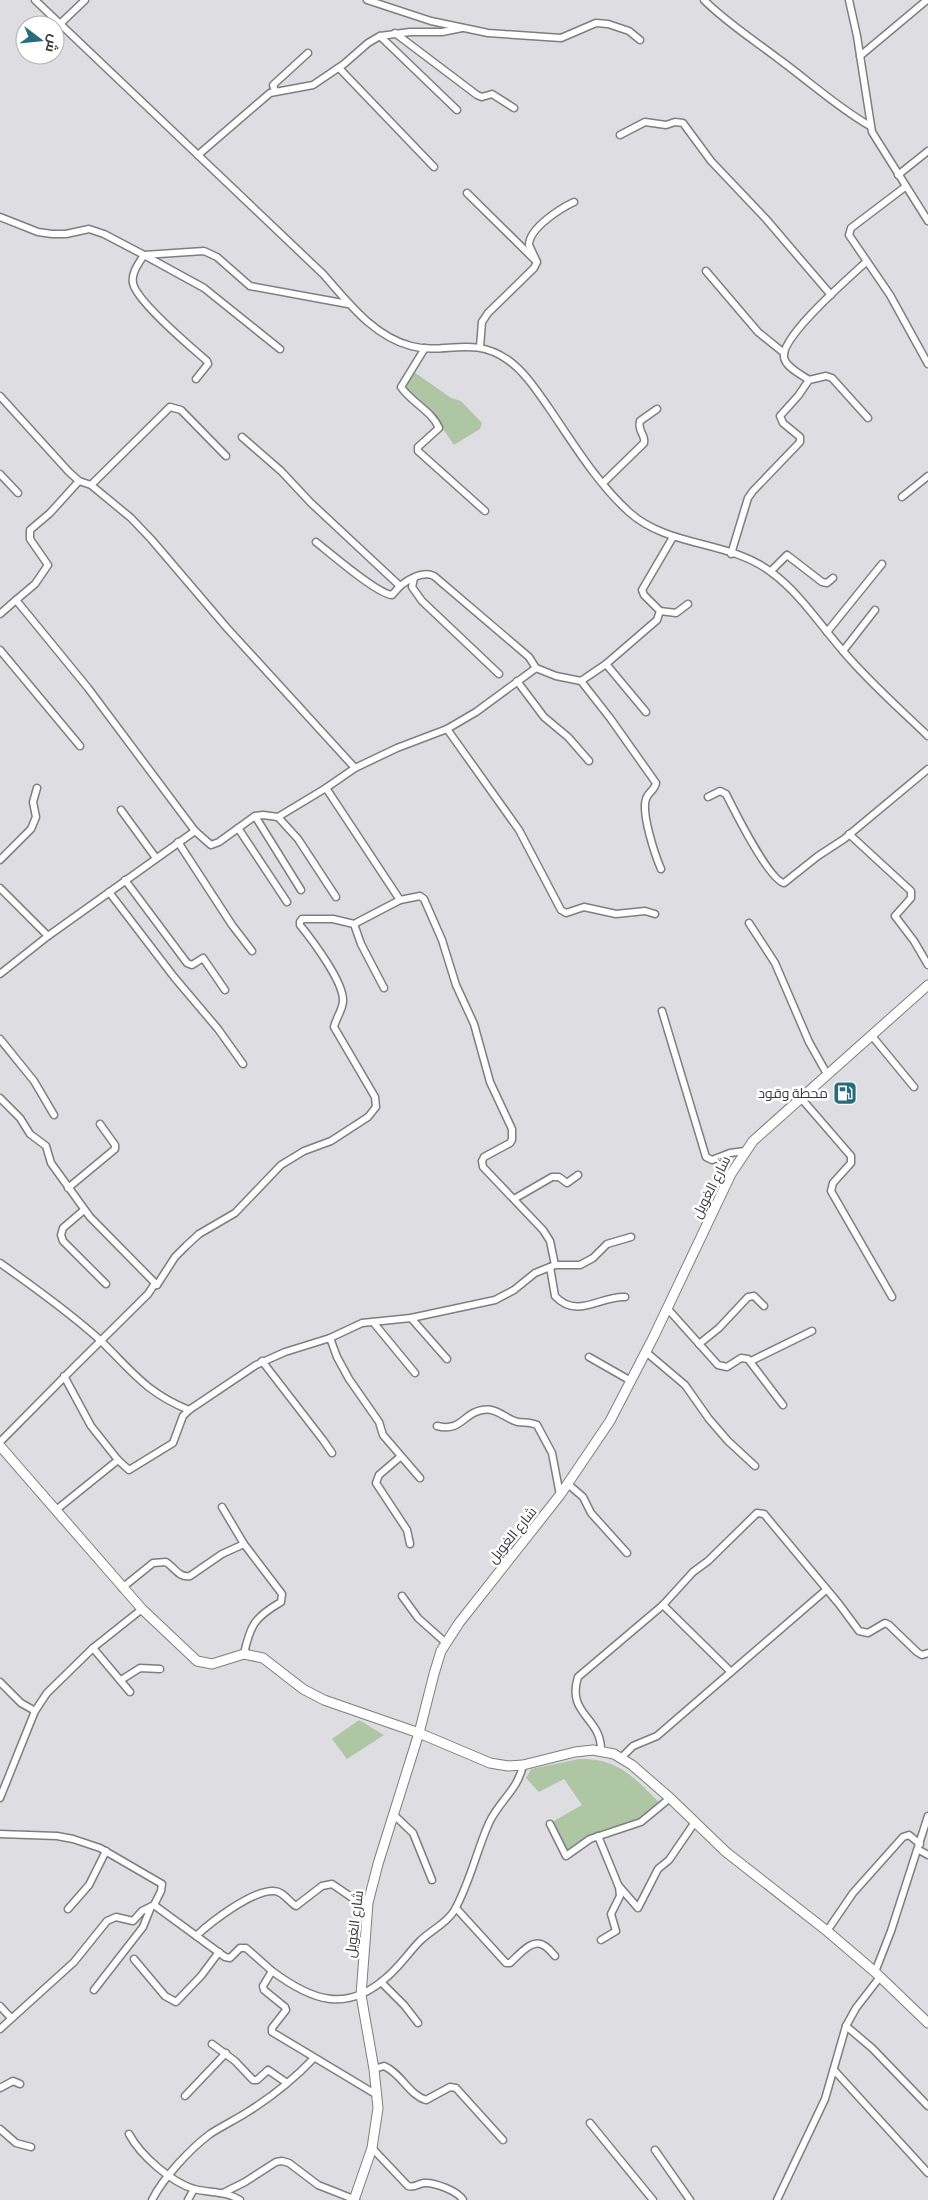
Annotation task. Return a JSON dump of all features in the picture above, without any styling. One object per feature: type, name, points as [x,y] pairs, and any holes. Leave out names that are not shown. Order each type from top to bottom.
[{"type":"street","points":[[35,0],[51,15]]},
{"type":"street","points":[[65,19],[85,0]]},
{"type":"street","points":[[367,0],[432,21],[488,33],[552,39],[569,36],[596,23],[608,24],[629,31],[640,40]]},
{"type":"street","points":[[704,0],[734,26],[839,107],[870,126]]},
{"type":"street","points":[[849,0],[860,56],[870,126],[905,187],[928,221]]},
{"type":"street","points":[[860,56],[927,0]]},
{"type":"street","points":[[198,155],[264,96],[275,91],[313,85],[339,68],[368,43],[380,36],[395,33],[442,32],[462,28]]},
{"type":"street","points":[[65,29],[323,274],[348,304],[371,324],[398,342],[425,348],[480,347],[500,354],[523,374],[617,501],[640,522],[672,537],[731,554],[771,571],[805,605],[867,678],[928,736]]},
{"type":"street","points":[[395,33],[477,95],[482,97],[492,94],[514,108]]},
{"type":"street","points":[[380,36],[457,110]]},
{"type":"street","points":[[275,91],[274,84],[308,53]]},
{"type":"street","points":[[339,68],[434,167]]},
{"type":"street","points":[[620,135],[645,122],[666,125],[675,122],[683,123],[711,161],[766,219],[831,295]]},
{"type":"street","points":[[898,175],[928,151]]},
{"type":"street","points":[[905,187],[850,231],[851,240],[890,295],[928,364]]},
{"type":"street","points":[[467,193],[537,262]]},
{"type":"street","points":[[537,262],[529,244],[531,236],[548,218],[561,208],[574,202]]},
{"type":"street","points":[[0,217],[38,232],[52,234],[90,229],[104,234],[204,288],[280,349]]},
{"type":"street","points":[[144,255],[204,251],[217,258],[250,286],[348,304]]},
{"type":"street","points":[[144,255],[133,276],[135,290],[159,317],[207,361],[206,366],[196,379]]},
{"type":"street","points":[[480,347],[482,322],[488,313],[531,273],[537,262]]},
{"type":"street","points":[[809,380],[786,363],[784,353],[788,343],[809,316],[866,262]]},
{"type":"street","points":[[706,271],[758,332],[784,353]]},
{"type":"street","points":[[425,348],[401,386],[439,428],[418,447],[418,451],[485,511]]},
{"type":"street","points":[[731,554],[748,498],[800,442],[800,437],[783,423],[780,416],[809,380],[826,376],[832,378],[868,418]]},
{"type":"street","points":[[0,396],[78,481],[91,485],[131,518],[227,628],[268,670],[307,718],[355,768]]},
{"type":"street","points":[[91,485],[170,407],[181,410],[226,456]]},
{"type":"street","points":[[603,483],[644,443],[644,438],[640,431],[640,422],[657,409]]},
{"type":"street","points":[[242,437],[400,586]]},
{"type":"street","points":[[0,474],[18,493]]},
{"type":"street","points":[[902,497],[928,476]]},
{"type":"street","points":[[0,614],[35,584],[48,565],[30,539],[30,530],[50,513],[78,481]]},
{"type":"street","points":[[672,537],[642,590],[644,595],[660,611],[676,613],[688,604]]},
{"type":"street","points":[[316,542],[363,578],[390,595],[400,586],[414,578],[428,573],[434,576],[529,656],[536,668],[556,676],[581,681],[656,782],[655,788],[647,797],[645,807],[651,839],[661,869]]},
{"type":"street","points":[[771,571],[787,555],[822,582],[827,583],[833,578]]},
{"type":"street","points":[[827,632],[882,564]]},
{"type":"street","points":[[414,578],[412,587],[422,601],[500,674]]},
{"type":"street","points":[[16,600],[88,688],[195,831],[211,845],[219,842],[255,816],[278,817],[355,768],[397,748],[447,729],[476,712],[536,668]]},
{"type":"street","points":[[843,651],[875,610]]},
{"type":"street","points":[[581,681],[606,664],[652,626],[657,620],[660,611]]},
{"type":"street","points":[[0,650],[80,746]]},
{"type":"street","points":[[606,664],[646,712]]},
{"type":"street","points":[[517,681],[544,717],[568,737],[588,761]]},
{"type":"street","points":[[447,729],[519,830],[561,910],[566,912],[584,907],[616,914],[645,911],[655,914]]},
{"type":"street","points":[[708,796],[720,791],[726,794],[746,832],[781,883],[788,881],[818,856],[850,834],[928,769]]},
{"type":"street","points":[[0,860],[31,829],[36,817],[33,802],[37,788]]},
{"type":"street","points":[[326,788],[400,900]]},
{"type":"street","points":[[121,810],[156,858]]},
{"type":"street","points":[[255,816],[300,890]]},
{"type":"street","points":[[278,817],[298,839],[336,897]]},
{"type":"street","points":[[238,828],[287,902]]},
{"type":"street","points":[[0,974],[48,936],[195,831]]},
{"type":"street","points":[[850,834],[911,891],[911,898],[895,916],[914,941],[928,965]]},
{"type":"street","points":[[178,842],[232,926],[252,951]]},
{"type":"street","points":[[125,880],[187,963],[192,965],[203,958],[225,990]]},
{"type":"street","points":[[0,888],[48,936]]},
{"type":"street","points":[[109,892],[174,977],[218,1029],[243,1064]]},
{"type":"street","points":[[625,1297],[618,1296],[591,1306],[575,1306],[565,1303],[554,1296],[550,1241],[543,1230],[483,1167],[482,1161],[484,1157],[506,1146],[512,1140],[512,1129],[485,1066],[474,1024],[456,985],[442,940],[424,899],[416,896],[400,900],[354,924],[321,918],[302,919],[300,925],[331,969],[341,991],[343,1003],[334,1027],[375,1097],[376,1107],[368,1117],[338,1136],[304,1151],[281,1165],[235,1212],[199,1234],[176,1257],[148,1294],[64,1376],[0,1447],[122,1588],[197,1661],[203,1664],[212,1664],[244,1654],[263,1658],[304,1689],[324,1700],[419,1733],[490,1763],[508,1766],[523,1765],[575,1752],[601,1751],[621,1758],[670,1798],[726,1852],[827,1931],[877,1974],[928,2023]]},
{"type":"street","points":[[749,923],[775,963],[809,1042],[827,1074]]},
{"type":"street","points":[[354,924],[361,944],[384,988]]},
{"type":"street","name":"شارع الغويل","points":[[355,2200],[372,2148],[377,2120],[374,2069],[361,1995],[368,1903],[393,1814],[419,1733],[434,1674],[446,1643],[459,1623],[560,1495],[610,1421],[646,1352],[731,1174],[744,1151],[800,1097],[872,1036],[928,985]]},
{"type":"street","points":[[662,1011],[706,1157],[712,1160],[730,1153],[744,1151]]},
{"type":"street","points":[[872,1036],[914,1086]]},
{"type":"street","points":[[0,1039],[34,1081],[54,1115]]},
{"type":"street","points":[[800,1097],[851,1156],[851,1163],[833,1184],[831,1191],[892,1297]]},
{"type":"street","points":[[0,1098],[20,1118],[30,1134],[46,1146],[51,1163],[84,1210],[156,1285]]},
{"type":"street","points":[[68,1188],[115,1148],[115,1145],[100,1124]]},
{"type":"street","points":[[514,1199],[552,1177],[559,1177],[567,1183],[578,1175]]},
{"type":"street","points":[[84,1210],[63,1228],[60,1235],[106,1284]]},
{"type":"street","points":[[64,1376],[91,1426],[118,1460],[129,1470],[154,1453],[170,1446],[176,1439],[183,1416],[189,1410],[262,1362],[285,1352],[330,1338],[362,1323],[411,1318],[495,1300],[514,1290],[535,1273],[552,1266],[580,1266],[593,1258],[608,1244],[631,1236]]},
{"type":"street","points":[[0,1263],[100,1340],[145,1386],[167,1400],[189,1410]]},
{"type":"street","points":[[699,1344],[726,1321],[748,1298],[754,1296],[764,1306]]},
{"type":"street","points":[[667,1308],[721,1366],[727,1366],[745,1358],[751,1361],[783,1406]]},
{"type":"street","points":[[411,1318],[447,1359]]},
{"type":"street","points":[[373,1322],[415,1374]]},
{"type":"street","points":[[751,1361],[812,1331]]},
{"type":"street","points":[[330,1338],[337,1357],[349,1379],[379,1422],[384,1435],[400,1457],[420,1478]]},
{"type":"street","points":[[646,1352],[685,1385],[709,1419],[728,1441],[755,1466]]},
{"type":"street","points":[[589,1357],[631,1380]]},
{"type":"street","points":[[262,1362],[332,1453]]},
{"type":"street","points":[[437,1426],[453,1427],[480,1410],[497,1411],[516,1422],[537,1425],[552,1453],[560,1495]]},
{"type":"street","points":[[400,1457],[379,1475],[376,1483],[407,1530],[410,1544]]},
{"type":"street","points":[[56,1510],[118,1460]]},
{"type":"street","points":[[568,1484],[583,1497],[591,1513],[627,1553]]},
{"type":"street","points":[[222,1507],[244,1544],[282,1594],[283,1598],[281,1602],[257,1618],[252,1626],[244,1654]]},
{"type":"street","points":[[601,1751],[600,1735],[576,1704],[574,1695],[578,1677],[662,1605],[750,1519],[761,1512],[839,1604],[859,1631],[868,1633],[885,1623],[890,1624],[917,1652],[922,1655],[928,1653]]},
{"type":"street","points":[[122,1588],[152,1563],[166,1562],[179,1575],[184,1577],[190,1576],[222,1554],[244,1544]]},
{"type":"street","points":[[621,1758],[633,1746],[657,1736],[826,1590]]},
{"type":"street","points":[[402,1596],[428,1629],[446,1643]]},
{"type":"street","points":[[662,1605],[731,1672]]},
{"type":"street","points":[[0,1798],[36,1712],[52,1688],[93,1648],[142,1609]]},
{"type":"street","points":[[93,1648],[130,1692]]},
{"type":"street","points":[[120,1680],[140,1668],[160,1669]]},
{"type":"street","points":[[0,1682],[21,1703],[36,1712]]},
{"type":"street","points":[[152,1906],[230,1958],[240,1948],[246,1948],[295,1988],[315,1997],[346,2000],[361,1995],[381,1982],[422,1939],[451,1916],[468,1883],[490,1820],[517,1784],[523,1765]]},
{"type":"street","points":[[550,1824],[566,1856],[590,1839],[641,1822],[670,1798]]},
{"type":"street","points":[[393,1814],[413,1833],[432,1880]]},
{"type":"street","points":[[777,2200],[822,2106],[846,2026],[877,1974],[928,1816]]},
{"type":"street","points":[[618,1885],[638,1908],[658,1869],[669,1860],[695,1822]]},
{"type":"street","points":[[0,1834],[64,1837],[92,1845],[106,1851],[162,1884],[163,1886],[143,1927],[94,1990]]},
{"type":"street","points":[[827,1931],[853,1893],[903,1837],[909,1834],[928,1855]]},
{"type":"street","points":[[598,1836],[618,1885],[620,1896],[611,1914],[616,1931],[601,1940]]},
{"type":"street","points":[[68,1910],[89,1885],[106,1851]]},
{"type":"street","points":[[196,1936],[222,1914],[255,1897],[274,1891],[280,1893],[296,1906],[322,1886],[332,1884],[354,1899],[368,1903]]},
{"type":"street","points":[[0,2028],[74,1962],[107,1921],[116,1917],[134,1921],[142,1911],[152,1906]]},
{"type":"street","points":[[456,1908],[506,1963],[510,1963],[533,1944],[538,1943],[546,1946],[555,1956]]},
{"type":"street","points":[[134,1959],[165,1996],[176,2002],[201,1976],[219,1952]]},
{"type":"street","points":[[272,1971],[262,1989],[285,2007],[286,2010],[271,2030],[377,2095]]},
{"type":"street","points":[[381,1982],[404,2005],[418,2023]]},
{"type":"street","points":[[0,2006],[11,2018]]},
{"type":"street","points":[[846,2026],[872,2048],[928,2106]]},
{"type":"street","points":[[212,2044],[226,2053],[254,2080],[257,2080],[268,2070],[287,2083]]},
{"type":"street","points":[[185,2096],[226,2053]]},
{"type":"street","points":[[152,2200],[168,2176],[210,2135],[250,2110],[287,2083],[314,2058]]},
{"type":"street","points":[[374,2069],[384,2066],[391,2069],[419,2097],[426,2100],[450,2087],[456,2088],[503,2140]]},
{"type":"street","points":[[834,2070],[928,2173]]},
{"type":"street","points":[[0,2088],[13,2081],[20,2084]]},
{"type":"street","points":[[590,2123],[653,2200]]},
{"type":"street","points":[[0,2128],[16,2143],[31,2147]]},
{"type":"street","points":[[129,2134],[136,2144],[168,2176],[194,2189],[223,2193],[240,2200]]},
{"type":"street","points":[[372,2148],[408,2186],[412,2187],[425,2183],[452,2189],[463,2200]]},
{"type":"street","points":[[655,2150],[690,2200]]},
{"type":"street","points":[[223,2193],[246,2182],[276,2162],[282,2161],[289,2163],[318,2185],[355,2200]]},
{"type":"street","points":[[188,2200],[194,2189]]},
{"type":"green space","points":[[414,372],[451,398],[461,401],[482,423],[480,429],[454,445],[441,426],[404,387]]},
{"type":"green space","points":[[359,1720],[384,1735],[347,1759],[332,1739]]},
{"type":"green space","points":[[579,1759],[605,1762],[625,1771],[660,1803],[643,1818],[597,1832],[571,1850],[566,1850],[552,1822],[582,1805],[564,1779],[539,1792],[526,1778],[531,1769]]},
{"type":"place","name":"محطة وقود","points":[[845,1093]]}]
